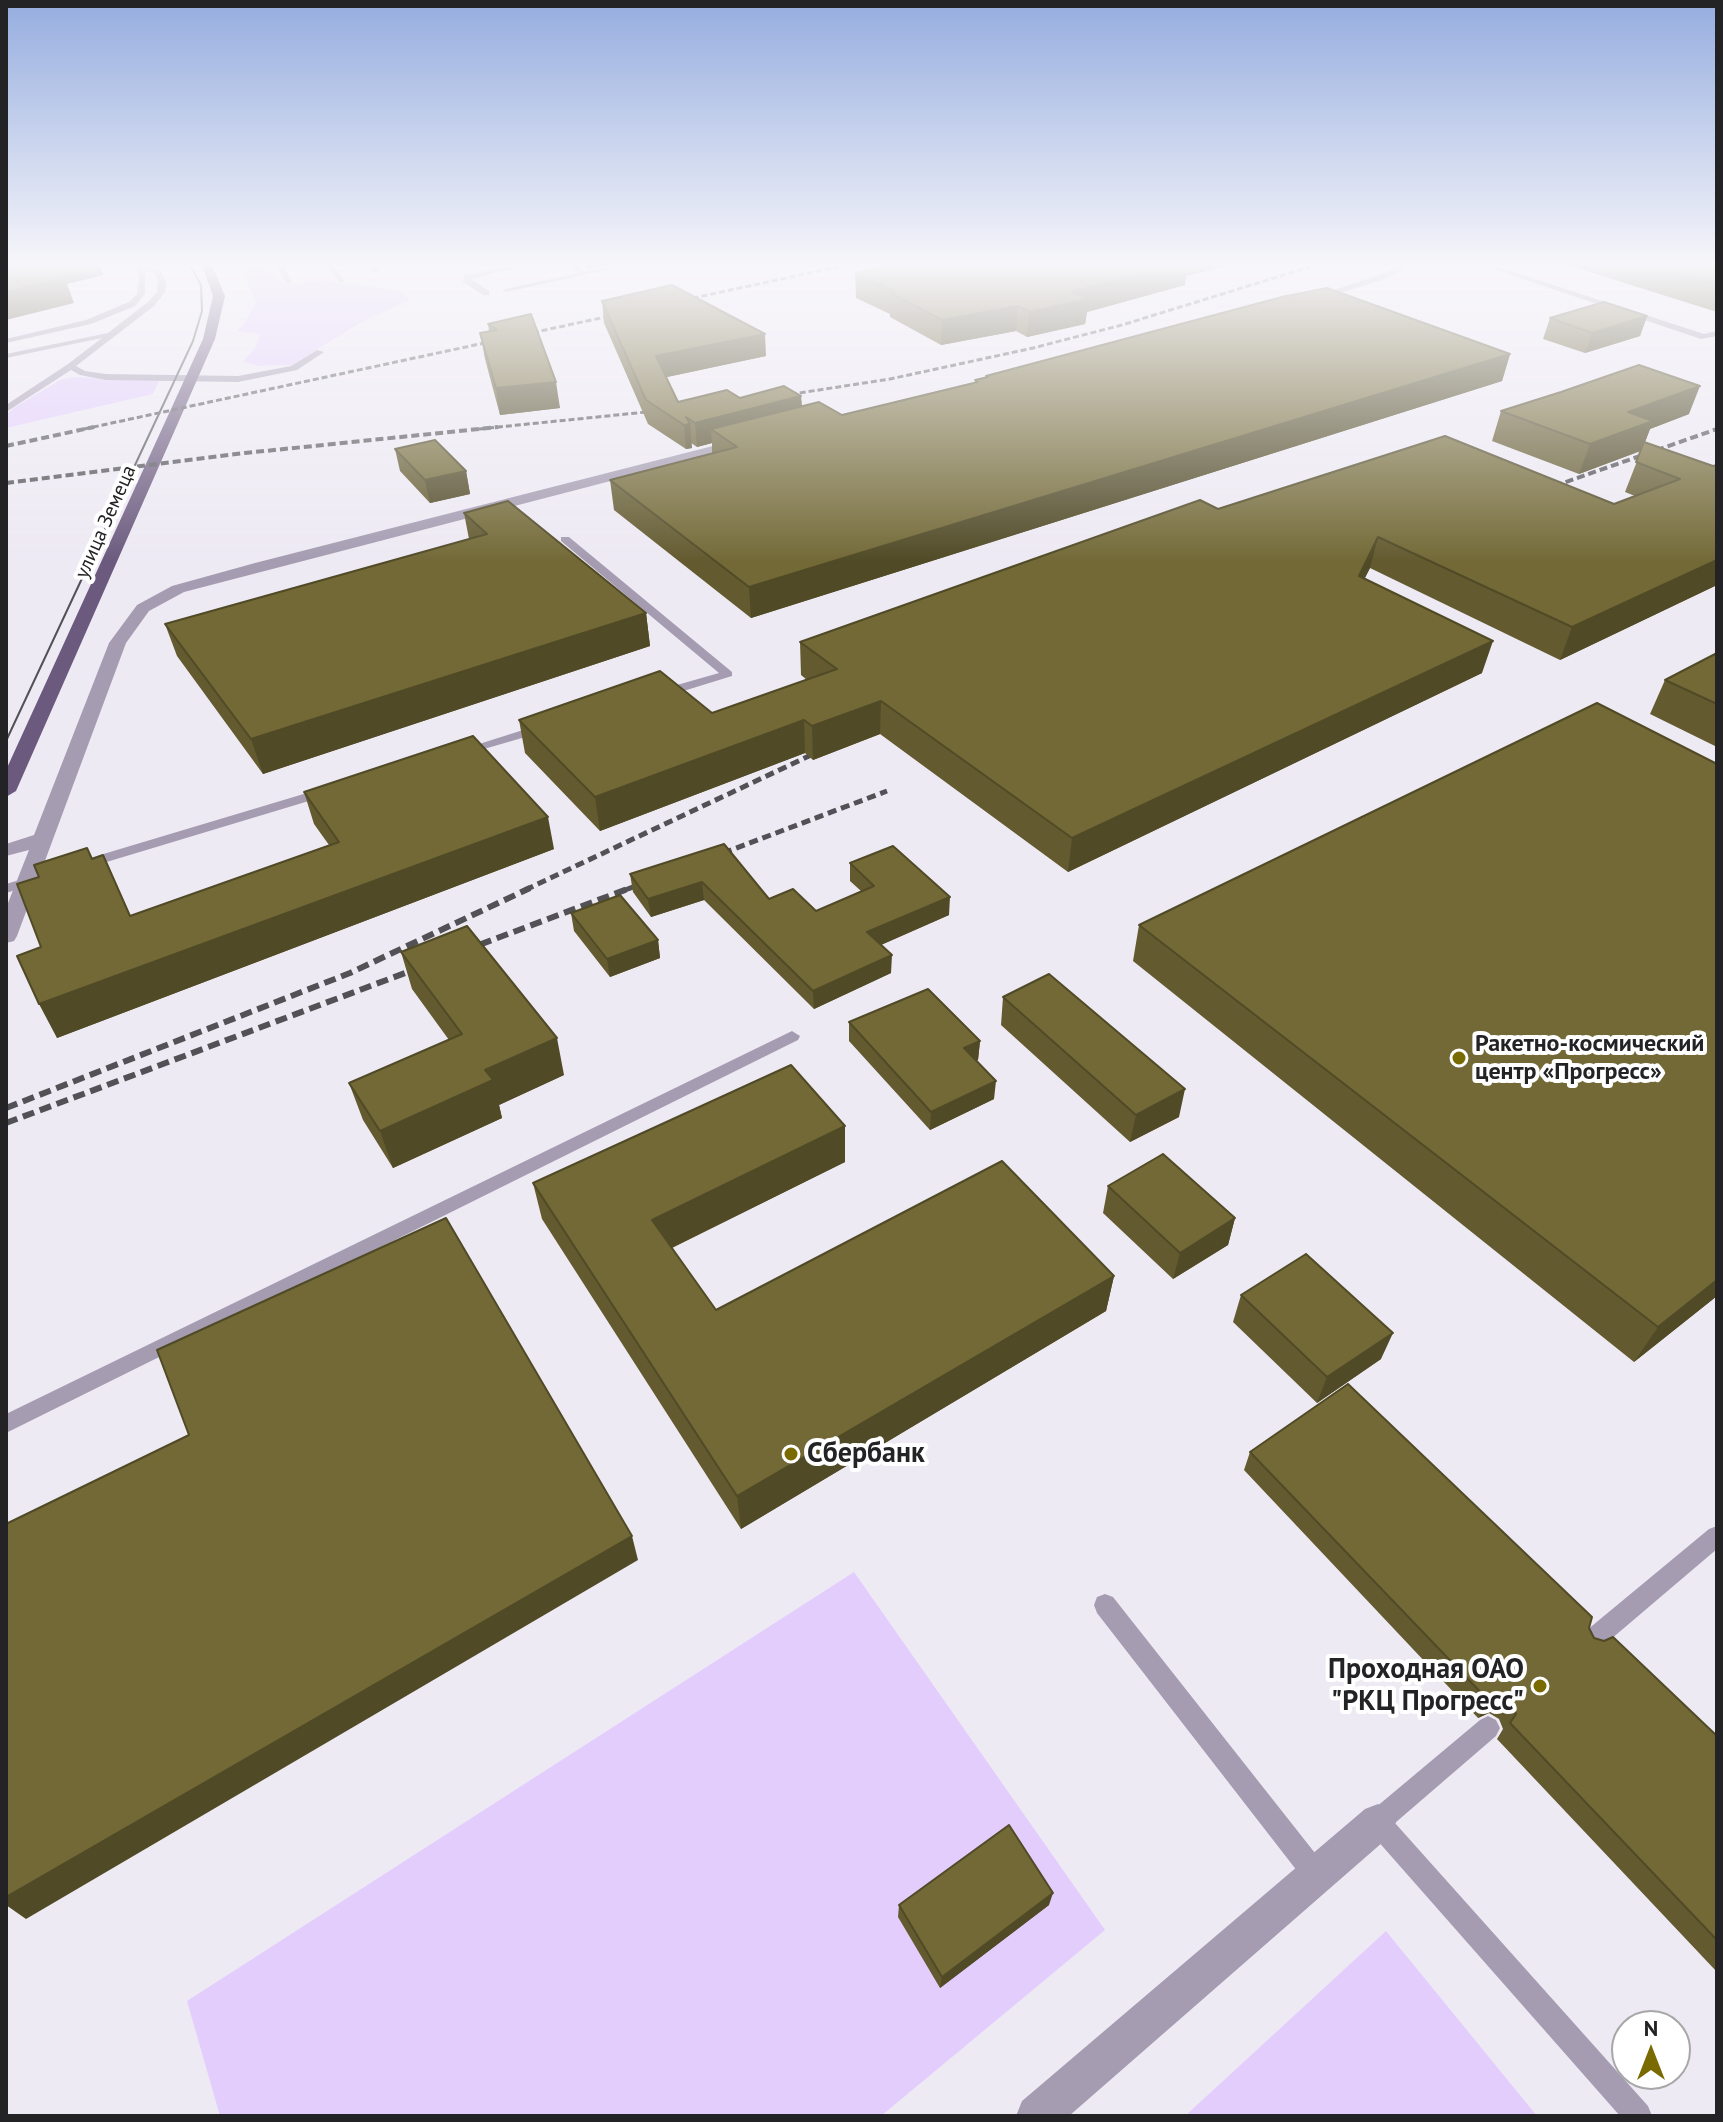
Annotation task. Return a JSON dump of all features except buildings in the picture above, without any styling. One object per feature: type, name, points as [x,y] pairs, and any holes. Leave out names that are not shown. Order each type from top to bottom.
[{"type":"main road","name":"улица Земеца","points":[[6,791],[198,364]]},
{"type":"street","points":[[6,936],[36,879],[44,839],[118,643],[143,608],[178,589],[220,577],[767,436]]},
{"type":"street","points":[[6,850],[44,839]]},
{"type":"street","points":[[1037,2116],[1378,1822]]},
{"type":"lane","points":[[6,409],[74,364]]},
{"type":"lane","points":[[71,366],[83,373],[106,377],[238,379],[300,364]]},
{"type":"lane","points":[[565,539],[728,674],[652,696]]},
{"type":"lane","points":[[439,758],[561,723]]},
{"type":"lane","points":[[74,867],[347,785]]},
{"type":"lane","points":[[6,889],[36,879]]},
{"type":"lane","points":[[6,1424],[792,1036]]},
{"type":"lane","points":[[1589,1643],[1717,1536]]},
{"type":"lane","points":[[1105,1605],[1317,1876]]},
{"type":"lane","points":[[1488,1728],[1378,1822],[1638,2116]]},
{"type":"shaded area","points":[[251,364],[294,364],[292,365]]},
{"type":"shaded area","points":[[62,379],[159,381],[153,394],[6,428],[6,415],[15,407]]},
{"type":"shaded area","points":[[854,1572],[1105,1930],[881,2116],[220,2116],[187,2001]]},
{"type":"shaded area","points":[[1386,1931],[1537,2116],[1185,2116]]},
{"type":"tram line","points":[[6,741],[182,364]]},
{"type":"railway","points":[[84,429],[386,364]]},
{"type":"railway","points":[[773,397],[890,379],[959,364]]},
{"type":"railway","points":[[479,429],[666,410]]},
{"type":"railway","points":[[6,446],[94,427]]},
{"type":"railway","points":[[6,483],[245,453],[498,427]]},
{"type":"railway","points":[[1543,490],[1717,429]]},
{"type":"railway","points":[[525,890],[828,747]]},
{"type":"railway","points":[[710,858],[887,791]]},
{"type":"railway","points":[[625,890],[654,879]]},
{"type":"railway","points":[[6,1108],[350,973],[530,888]]},
{"type":"railway","points":[[463,951],[630,888]]},
{"type":"railway","points":[[6,1123],[429,964]]},
{"type":"place","name":"Ракетно-космический центр «Прогресс»","points":[[1459,1058]]},
{"type":"place","name":"Сбербанк","points":[[791,1454]]},
{"type":"place","name":"Проходная ОАО \"РКЦ Прогресс\"","points":[[1540,1686]]}]
